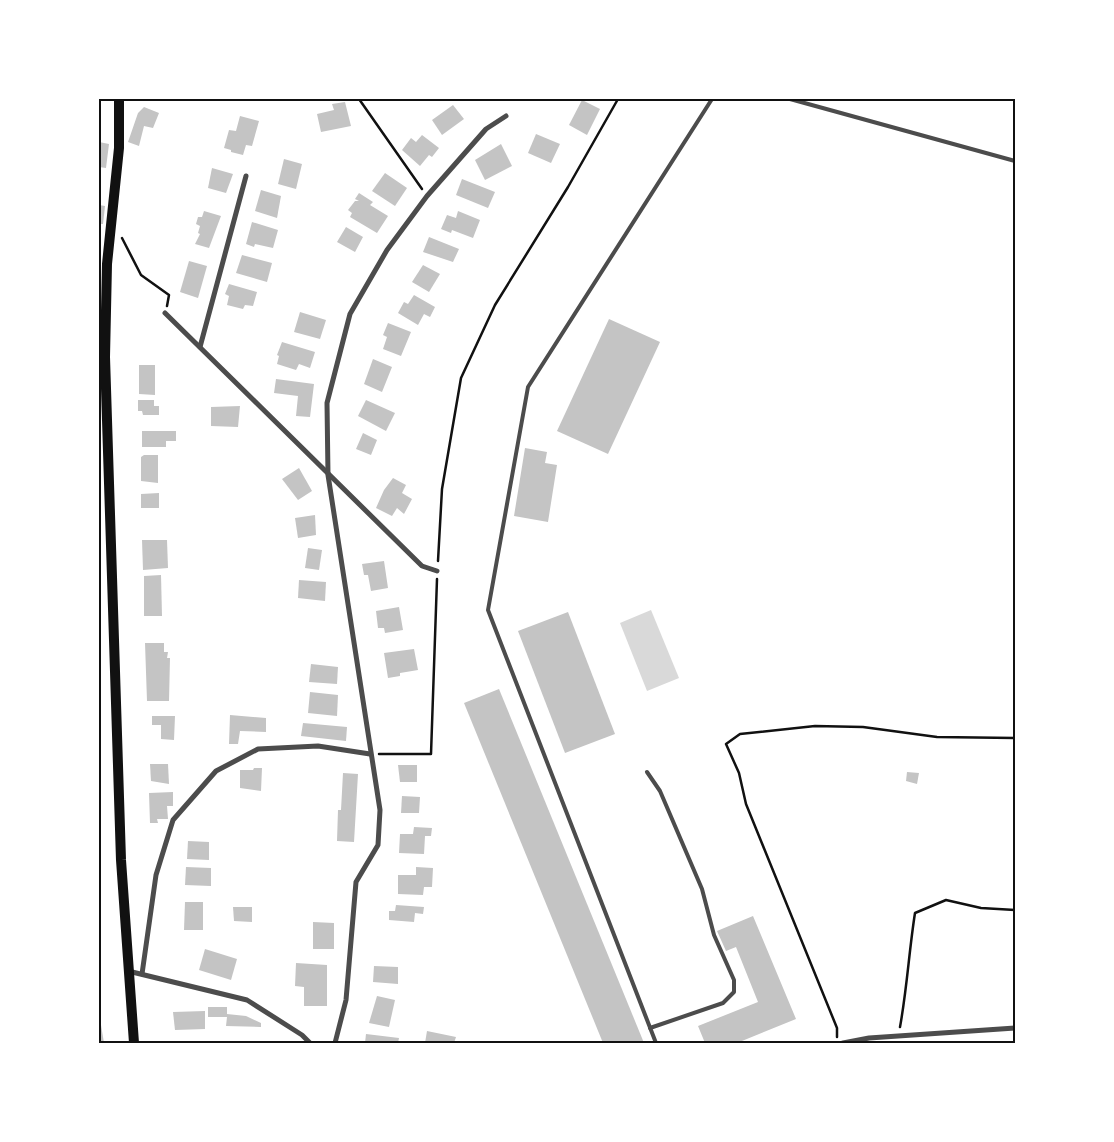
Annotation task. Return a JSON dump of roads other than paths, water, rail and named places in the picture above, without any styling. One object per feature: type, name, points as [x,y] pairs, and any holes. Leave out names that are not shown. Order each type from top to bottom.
[{"type":"main road","points":[[120,99],[119,148],[105,311],[105,357],[117,764],[128,971],[134,1043]]},
{"type":"street","points":[[335,1043],[346,1000],[356,882],[378,845],[380,810],[328,475],[327,404],[350,314],[387,250],[427,196],[486,129],[506,116]]},
{"type":"street","points":[[200,347],[246,176]]},
{"type":"street","points":[[166,313],[422,566],[437,570]]},
{"type":"street","points":[[142,974],[156,875],[174,820],[216,771],[258,749],[318,746],[370,754]]},
{"type":"street","points":[[128,971],[247,1000],[302,1035],[310,1043]]},
{"type":"street","points":[[843,1043],[869,1038],[1015,1028]]},
{"type":"lane","points":[[656,1043],[488,610],[528,387],[712,99]]},
{"type":"lane","points":[[790,99],[1015,161]]},
{"type":"lane","points":[[647,772],[660,792],[702,890],[714,935],[734,980],[734,992],[723,1002],[650,1028]]}]
